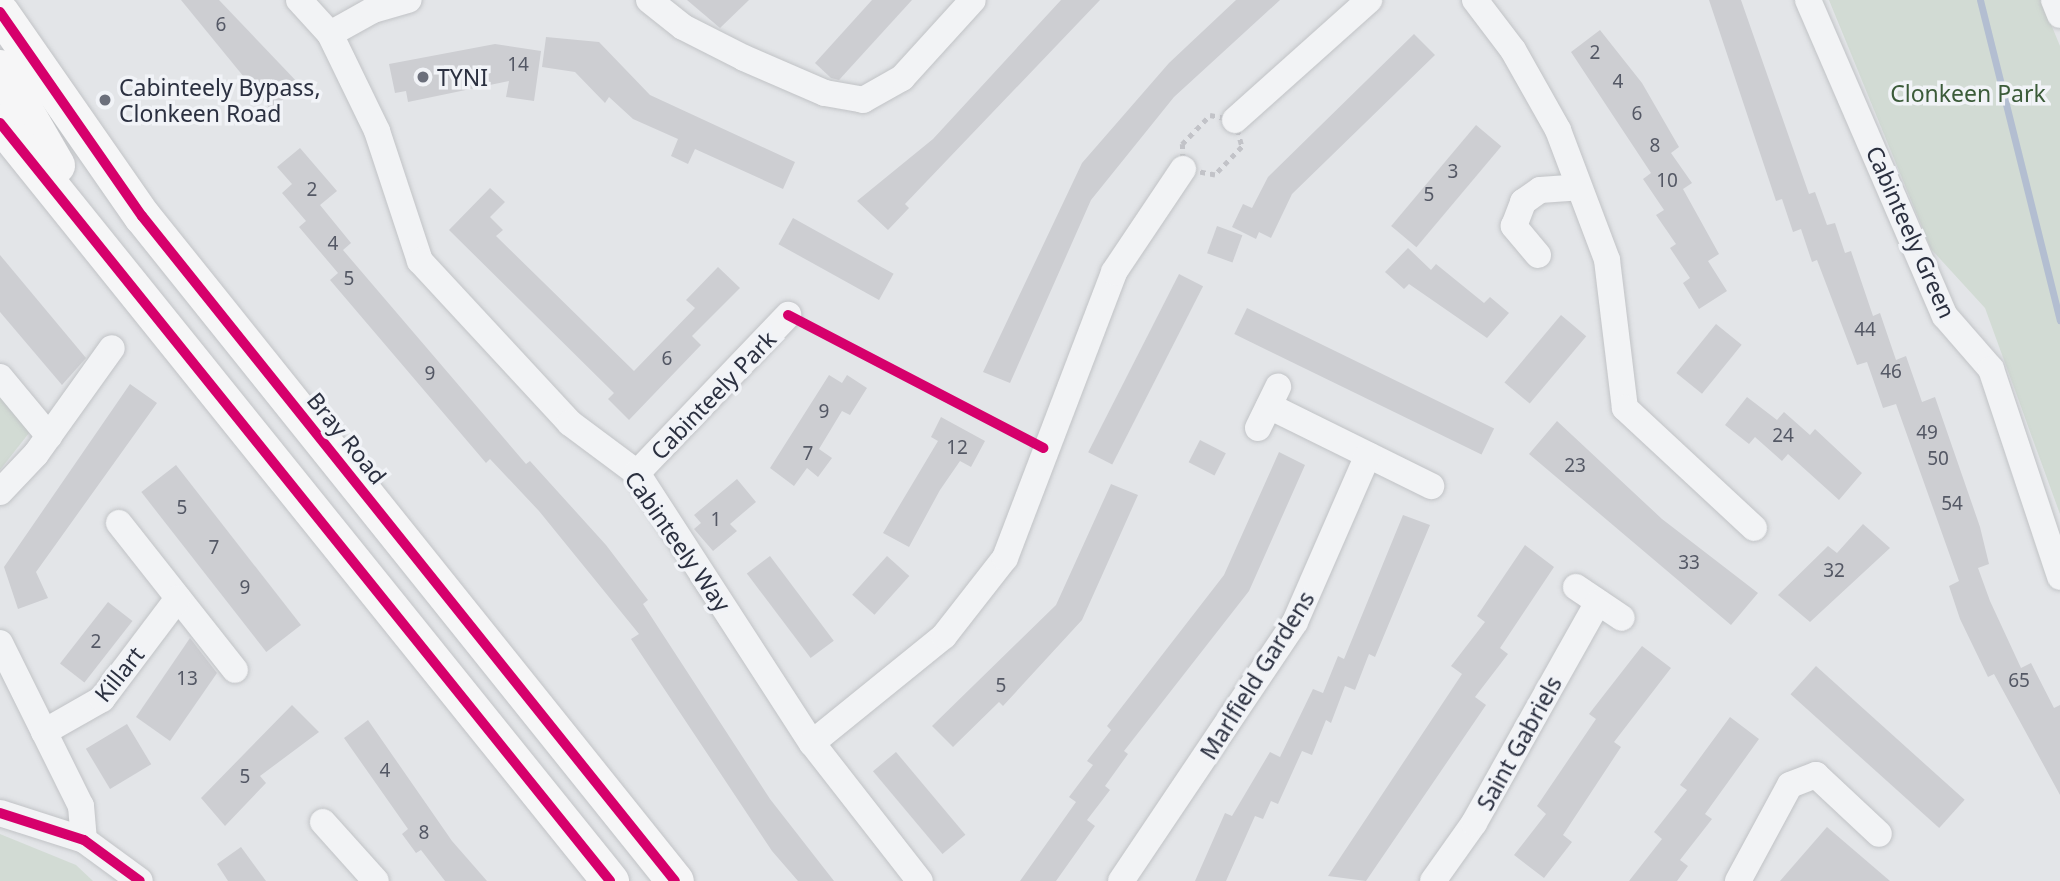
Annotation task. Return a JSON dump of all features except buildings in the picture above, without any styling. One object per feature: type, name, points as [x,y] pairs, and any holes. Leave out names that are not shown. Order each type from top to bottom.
[{"type":"highway","name":"Bray Road","points":[[0,12],[142,216],[676,881]]},
{"type":"highway","points":[[0,68],[101,257]]},
{"type":"highway","points":[[0,123],[101,257],[610,881]]},
{"type":"street","name":"Cabinteely Way","points":[[299,0],[330,34],[377,131],[420,261],[570,423],[637,473],[812,743],[920,881]]},
{"type":"street","points":[[330,34],[373,10],[409,0]]},
{"type":"street","points":[[649,0],[683,27],[744,58],[825,93],[863,100],[902,78],[974,0]]},
{"type":"street","points":[[1235,120],[1369,0]]},
{"type":"street","points":[[1475,0],[1513,50],[1558,130],[1607,260],[1625,408],[1754,528]]},
{"type":"street","name":"Cabinteely Green","points":[[1808,0],[1945,317],[1991,369],[2060,577]]},
{"type":"street","points":[[2054,0],[2060,15]]},
{"type":"street","points":[[812,743],[944,636],[1005,558],[1114,272],[1184,169]]},
{"type":"street","points":[[1538,255],[1514,226],[1523,202],[1540,190],[1579,187]]},
{"type":"street","name":"Cabinteely Park","points":[[637,473],[788,315]]},
{"type":"street","points":[[0,492],[49,436],[112,348]]},
{"type":"street","points":[[0,377],[49,436]]},
{"type":"street","points":[[1268,407],[1431,486]]},
{"type":"street","name":"Marlfield Gardens","points":[[1121,881],[1295,622],[1368,455]]},
{"type":"street","points":[[119,523],[235,670]]},
{"type":"street","points":[[1576,587],[1622,618]]},
{"type":"street","name":"Killart","points":[[44,732],[102,699],[178,598]]},
{"type":"street","name":"Saint Gabriels","points":[[1433,881],[1474,823],[1598,602]]},
{"type":"street","points":[[0,643],[81,806],[84,840]]},
{"type":"street","points":[[1738,881],[1790,785],[1816,775],[1879,834]]},
{"type":"street","points":[[0,813],[84,840],[140,881]]},
{"type":"street","points":[[323,822],[376,881]]},
{"type":"path","points":[[1210,115],[1235,120],[1242,147],[1215,175],[1184,169],[1182,144],[1210,115]]},
{"type":"green space","name":"Clonkeen Park","points":[[1829,0],[2041,0],[2060,46],[2060,514],[1985,308],[1931,249]]},
{"type":"green space","points":[[0,387],[29,433],[0,470]]},
{"type":"green space","points":[[0,834],[76,865],[93,881],[0,881]]},
{"type":"waterway","points":[[1980,0],[2060,320]]},
{"type":"cycle path","points":[[0,12],[142,216],[675,881]]},
{"type":"cycle path","points":[[0,123],[610,881]]},
{"type":"cycle path","points":[[788,315],[1044,448]]},
{"type":"cycle path","points":[[0,813],[84,840],[140,881]]},
{"type":"place","name":"TYNI","points":[[423,77]]},
{"type":"place","name":"Cabinteely Bypass, Clonkeen Road","points":[[105,100]]}]
